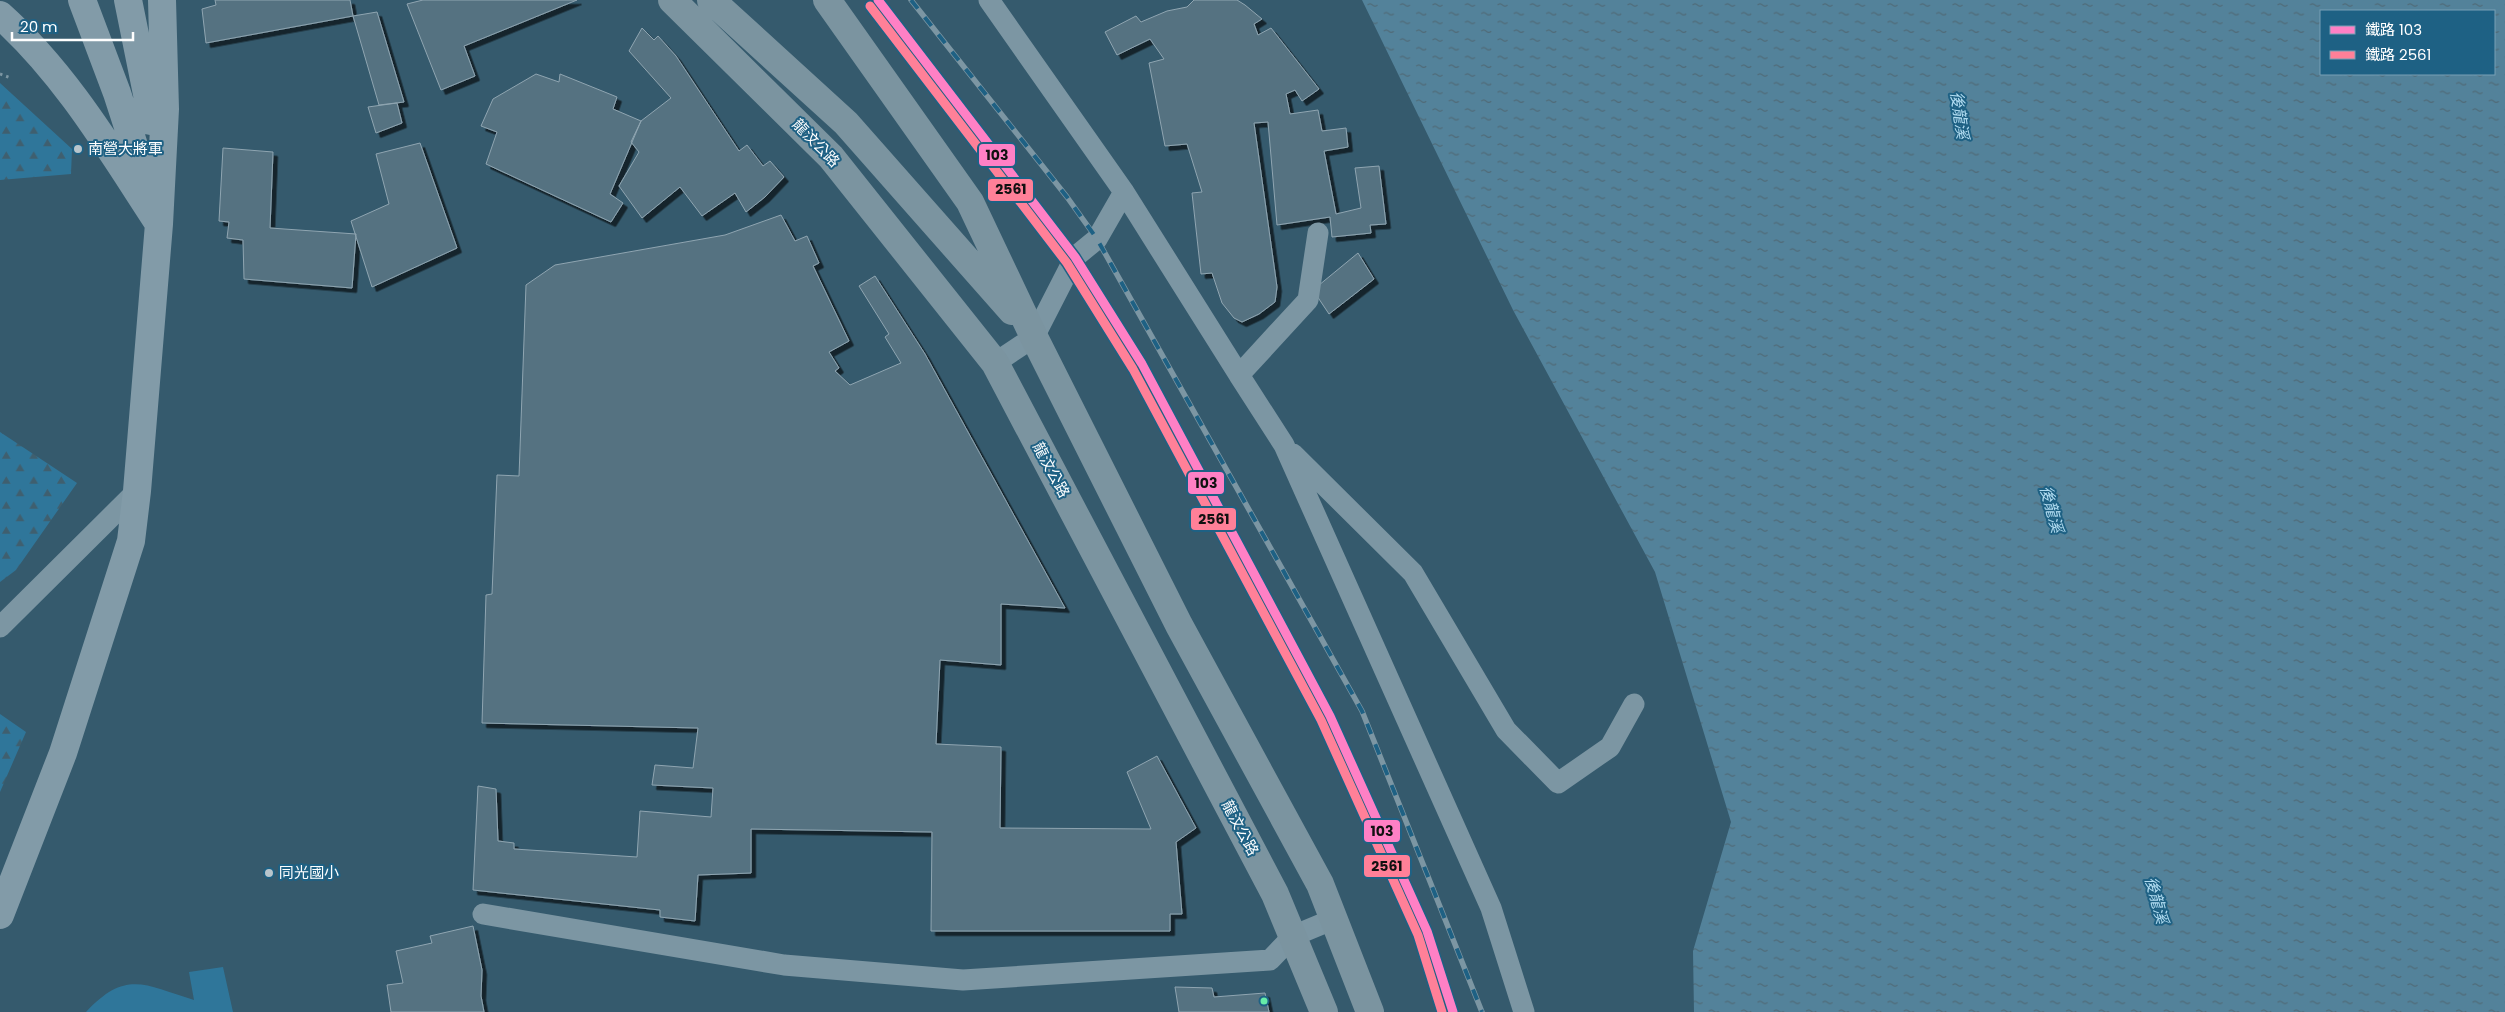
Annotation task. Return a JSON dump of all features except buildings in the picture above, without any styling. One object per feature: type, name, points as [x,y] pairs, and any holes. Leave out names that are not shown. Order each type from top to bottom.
[{"type":"main road","points":[[82,0],[117,93],[159,224]]},
{"type":"main road","points":[[128,0],[147,94],[159,224]]},
{"type":"main road","points":[[0,915],[63,753],[131,540],[137,491],[159,224],[165,109],[162,0]]},
{"type":"main road","name":"龍汶公路","points":[[672,0],[831,157],[995,363],[1275,894],[1324,1012]]},
{"type":"main road","points":[[711,0],[846,123],[1034,337]]},
{"type":"main road","points":[[827,0],[970,202],[1034,337],[1179,625],[1320,884],[1370,1012]]},
{"type":"main road","points":[[0,15],[19,32],[77,100],[159,224]]},
{"type":"lane","points":[[989,0],[1124,192],[1238,376],[1284,445],[1491,908],[1524,1012]]},
{"type":"lane","points":[[995,363],[1034,337],[1075,257],[1097,240],[1124,192]]},
{"type":"lane","points":[[1238,376],[1308,300],[1318,233]]},
{"type":"lane","points":[[1284,445],[1413,573],[1506,730],[1558,783],[1610,746],[1634,704]]},
{"type":"lane","points":[[0,627],[137,491]]},
{"type":"lane","points":[[483,914],[784,965],[963,980],[1270,960],[1293,936],[1334,919]]},
{"type":"green space","points":[[0,83],[72,149],[71,174],[0,180]]},
{"type":"green space","points":[[0,432],[77,483],[16,570],[0,582]]},
{"type":"green space","points":[[0,714],[26,732],[0,792]]},
{"type":"green space","points":[[223,967],[233,1012],[86,1012],[113,990],[125,985],[149,986],[194,1000],[189,972]]},
{"type":"water","name":"後龍溪","points":[[1362,0],[2505,0],[2505,1012],[1694,1012],[1693,951],[1731,822],[1655,572],[1513,310]]},
{"type":"railway","points":[[911,0],[1067,197],[1097,239],[1362,711],[1482,1012]]},
{"type":"rail line","name":"103","points":[[878,0],[1075,257],[1142,364],[1330,716],[1427,931],[1453,1012]]},
{"type":"rail line","name":"2561","points":[[870,6],[1067,263],[1133,369],[1321,720],[1418,935],[1442,1012]]},
{"type":"place","name":"南營大將軍","points":[[78,149]]},
{"type":"place","name":"同光國小","points":[[269,873]]}]
